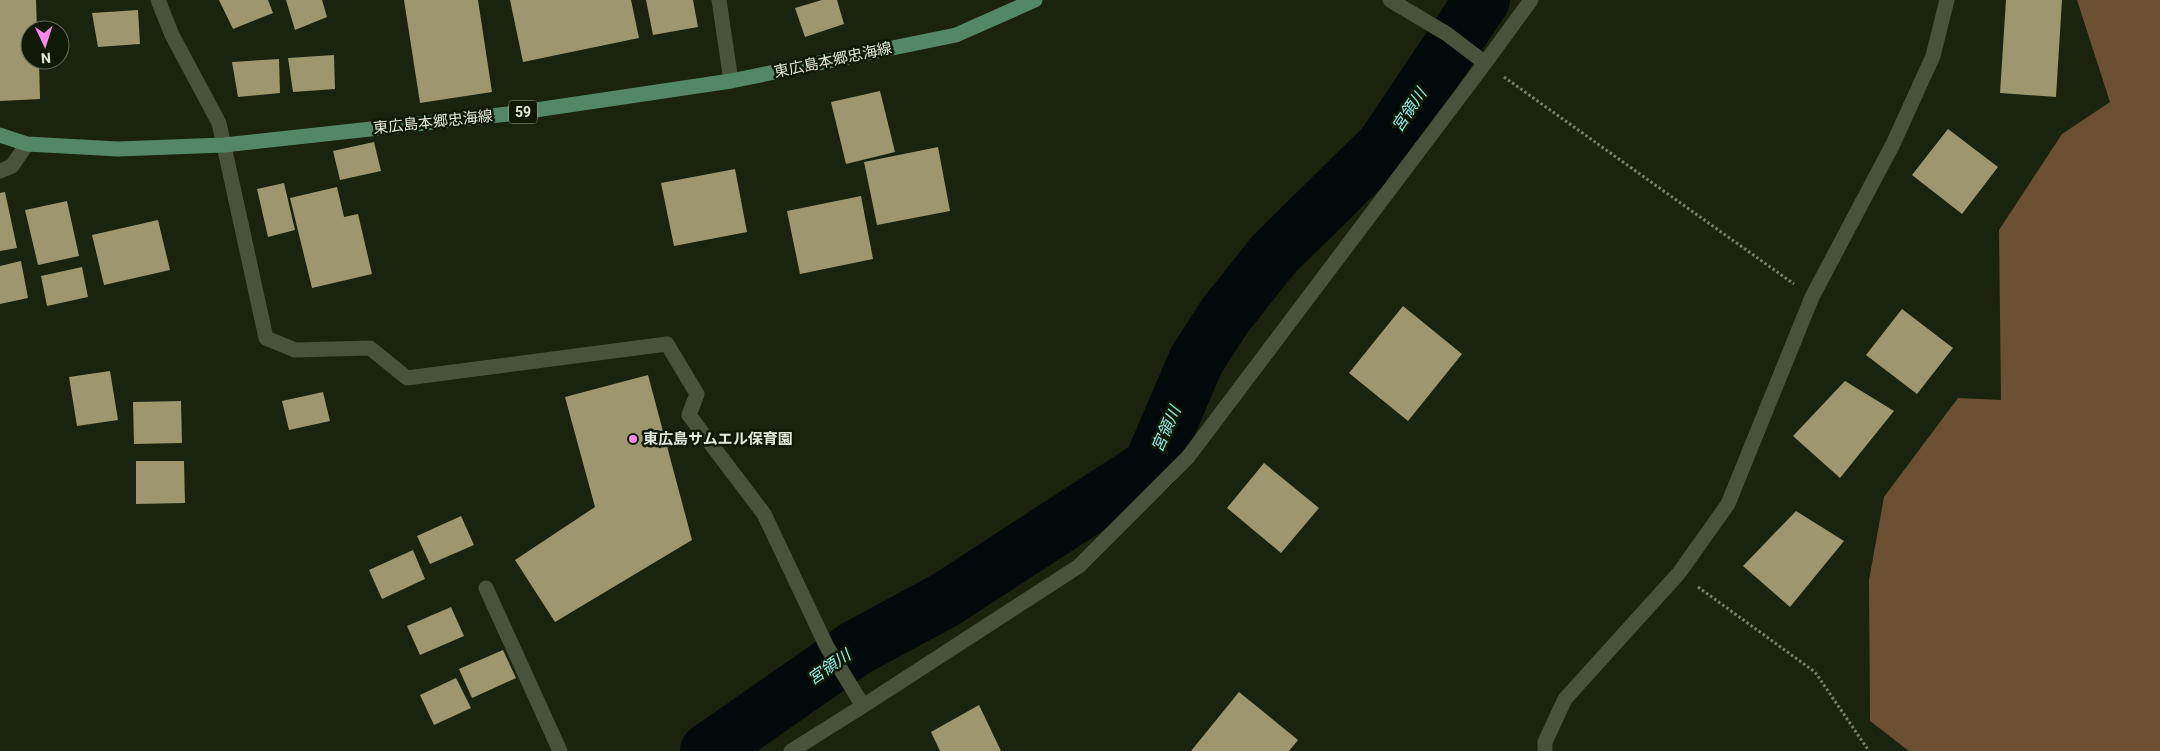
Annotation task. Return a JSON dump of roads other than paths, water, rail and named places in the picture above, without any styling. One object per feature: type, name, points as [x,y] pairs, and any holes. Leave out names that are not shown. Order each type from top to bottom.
[{"type":"main road","name":"東広島本郷忠海線","points":[[0,135],[26,144],[118,149],[224,145],[508,114],[731,81],[956,35],[1035,0]]},
{"type":"street","points":[[158,0],[172,35],[219,123],[266,338],[295,350],[370,348],[407,378],[667,344],[697,394],[689,415],[764,514],[827,647],[863,706]]},
{"type":"street","points":[[719,0],[731,81]]},
{"type":"street","points":[[1390,0],[1448,34],[1485,63]]},
{"type":"street","points":[[791,751],[1079,566],[1188,457],[1531,0]]},
{"type":"street","points":[[1545,751],[1545,742],[1564,699],[1679,574],[1728,504],[1812,297],[1893,144],[1933,56],[1947,0]]},
{"type":"street","points":[[0,172],[12,166],[26,144]]},
{"type":"street","points":[[486,588],[560,751]]},
{"type":"waterway","name":"宮領川","points":[[708,751],[856,648],[945,600],[1151,466],[1196,361],[1224,317],[1274,254],[1384,146],[1482,0]]},
{"type":"place","name":"東広島サムエル保育園","points":[[633,439]]}]
